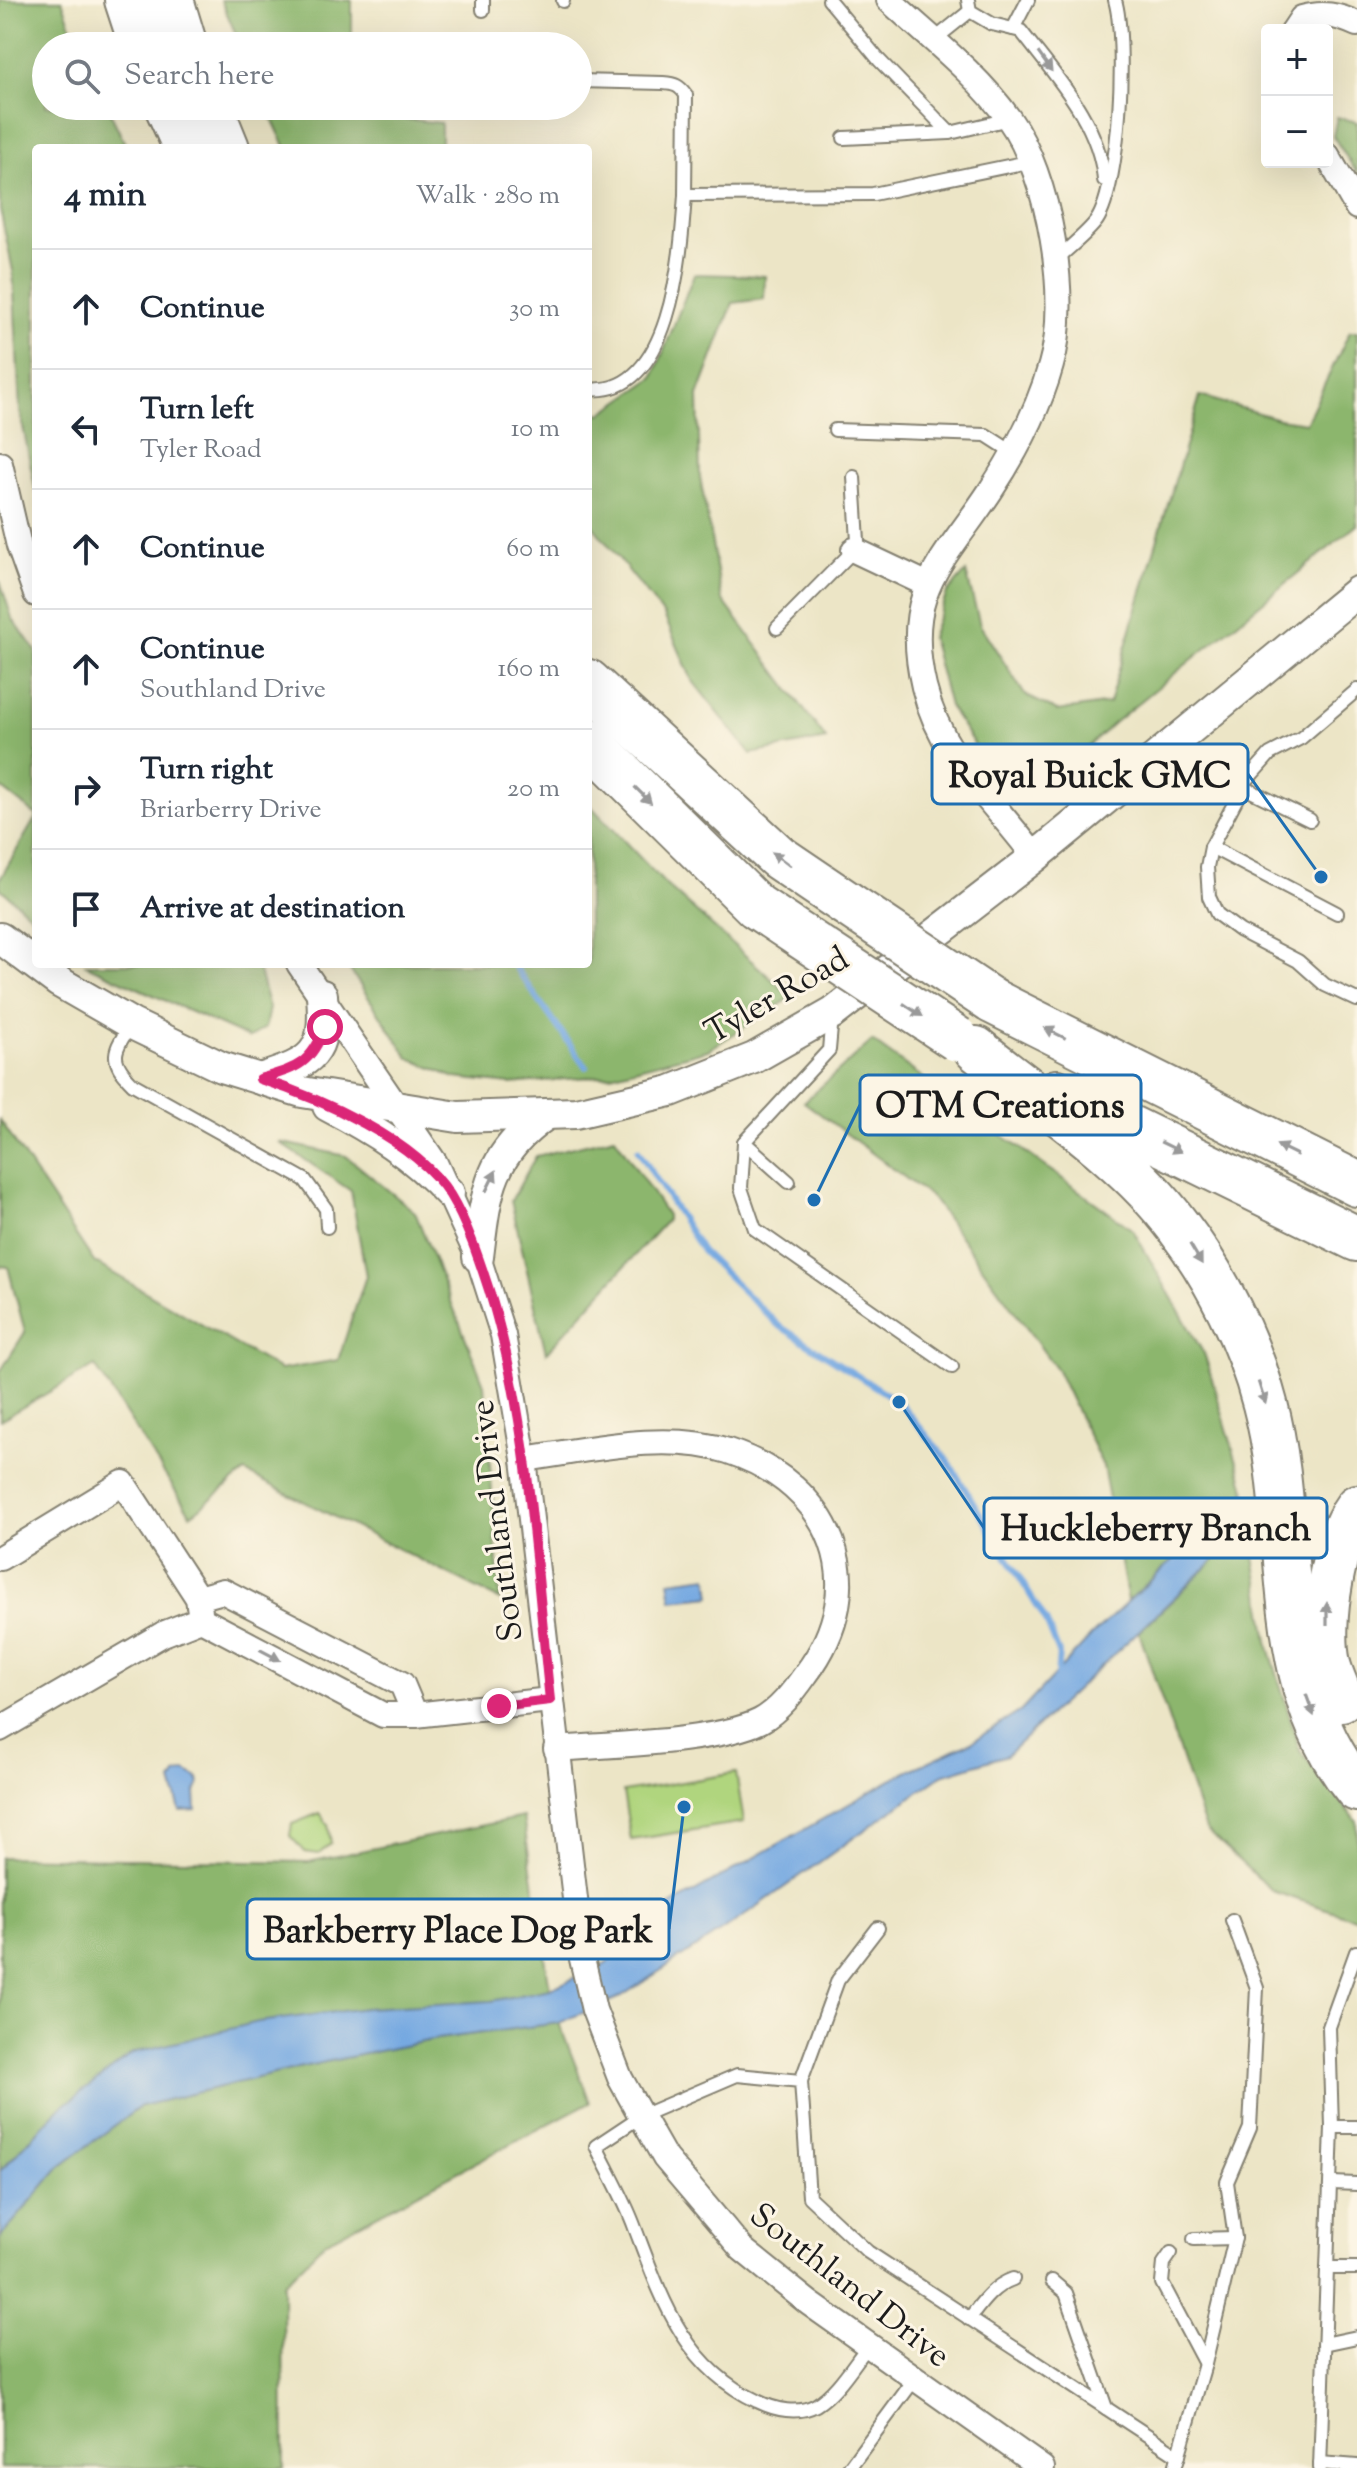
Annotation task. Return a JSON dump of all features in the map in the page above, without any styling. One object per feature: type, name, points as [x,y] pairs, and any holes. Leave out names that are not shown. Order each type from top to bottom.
[{"type":"highway","points":[[127,0],[137,32]]},
{"type":"highway","points":[[171,0],[181,32]]},
{"type":"highway","points":[[173,120],[184,144]]},
{"type":"highway","points":[[216,120],[225,144]]},
{"type":"highway","points":[[592,686],[778,857],[992,1001],[1357,1184]]},
{"type":"highway","points":[[592,744],[756,906],[967,1044],[1113,1159],[1178,1226],[1234,1321],[1266,1405],[1275,1451],[1298,1653],[1306,1692],[1330,1750],[1357,1789]]},
{"type":"highway","points":[[967,1044],[1357,1239]]},
{"type":"highway","points":[[1357,1507],[1348,1519],[1327,1596],[1327,1662],[1357,1743]]},
{"type":"street","points":[[889,0],[934,40],[1009,119],[1033,161],[1046,204],[1055,261],[1055,347],[1051,365],[1014,453],[926,584],[919,626],[923,686],[939,730],[961,769],[1007,818],[1035,857]]},
{"type":"street","points":[[1298,24],[1302,18],[1318,14],[1338,16],[1357,24]]},
{"type":"street","points":[[1333,165],[1357,207]]},
{"type":"street","points":[[0,464],[19,546],[32,583]]},
{"type":"street","points":[[854,550],[926,584]]},
{"type":"street","name":"Tyler Road","points":[[40,968],[132,1024],[221,1067],[302,1092],[458,1117],[576,1113],[671,1091],[754,1058],[833,1013],[1035,857],[1357,592]]},
{"type":"street","name":"Tyler Road","points":[[0,938],[32,962]]},
{"type":"street","name":"Southland Drive","points":[[302,968],[435,1163],[478,1257],[503,1335],[524,1459],[574,1900],[594,2010],[620,2078],[665,2158],[742,2249],[914,2380],[1042,2468]]},
{"type":"street","points":[[260,1079],[301,1066],[318,1046],[325,1027],[322,995]]},
{"type":"street","points":[[302,1092],[390,1140],[422,1164],[449,1193]]},
{"type":"street","points":[[478,1257],[486,1191],[505,1154],[524,1130],[547,1114]]},
{"type":"street","points":[[524,1459],[663,1443],[726,1450],[754,1461],[796,1489],[823,1523],[840,1570],[834,1630],[822,1654],[779,1707],[759,1721],[728,1731],[556,1749]]},
{"type":"street","points":[[0,1558],[123,1483],[199,1608],[383,1715],[415,1715],[550,1700]]},
{"type":"street","points":[[0,1729],[163,1634],[223,1591],[402,1684],[415,1715]]},
{"type":"lane","points":[[829,0],[879,60],[950,133]]},
{"type":"lane","points":[[1013,29],[1028,0]]},
{"type":"lane","points":[[1055,261],[1098,219],[1105,193],[1117,131],[1121,77],[1122,33],[1115,0]]},
{"type":"lane","points":[[934,40],[969,6],[992,24],[1021,31],[1083,114],[1102,158],[1105,193]]},
{"type":"lane","points":[[592,81],[677,84],[682,88],[686,105],[680,268],[665,322],[640,371],[623,386],[602,391],[592,390]]},
{"type":"lane","points":[[844,138],[950,133],[1009,119]]},
{"type":"lane","points":[[685,195],[873,194],[1033,161]]},
{"type":"lane","points":[[835,430],[986,435],[1014,453]]},
{"type":"lane","points":[[777,628],[854,550],[858,541],[854,477]]},
{"type":"lane","points":[[1357,690],[1301,738],[1270,754],[1243,787],[1211,847],[1207,867],[1209,897],[1217,914],[1240,931],[1298,961],[1325,985],[1357,1000]]},
{"type":"lane","points":[[1243,787],[1310,820]]},
{"type":"lane","points":[[1211,847],[1337,913]]},
{"type":"lane","points":[[833,1013],[829,1050],[744,1142],[741,1188],[755,1229],[952,1367]]},
{"type":"lane","points":[[132,1024],[114,1055],[125,1076],[133,1084],[305,1180],[326,1209],[327,1227]]},
{"type":"lane","points":[[744,1142],[789,1182]]},
{"type":"lane","points":[[878,1928],[838,1980],[801,2081],[809,2197],[868,2252],[1106,2408],[1177,2462],[1205,2364],[1235,2238],[1227,2182],[1250,2128],[1257,1988],[1232,1920]]},
{"type":"lane","points":[[1356,1952],[1329,2027],[1332,2183],[1320,2466],[1357,2466]]},
{"type":"lane","points":[[801,2081],[737,2075],[641,2116],[596,2146],[635,2227],[648,2268],[686,2344],[730,2388],[771,2408],[789,2411],[813,2407],[833,2392],[868,2346]]},
{"type":"lane","points":[[1332,2127],[1357,2127]]},
{"type":"lane","points":[[1332,2183],[1357,2184]]},
{"type":"lane","points":[[1194,2239],[1235,2238]]},
{"type":"lane","points":[[1171,2253],[1164,2263],[1162,2283],[1205,2364]]},
{"type":"lane","points":[[1327,2268],[1357,2268]]},
{"type":"lane","points":[[969,2319],[994,2289],[1013,2279]]},
{"type":"lane","points":[[1052,2281],[1066,2293],[1106,2408]]},
{"type":"lane","points":[[1324,2344],[1357,2337]]},
{"type":"lane","points":[[849,2468],[914,2380]]},
{"type":"green space","points":[[0,0],[62,0],[73,32],[32,32],[32,120],[114,120],[125,144],[32,144],[32,472],[20,411],[13,271],[0,209]]},
{"type":"green space","points":[[221,0],[352,0],[352,32],[235,32]]},
{"type":"green space","points":[[1337,117],[1357,122],[1357,173],[1333,136]]},
{"type":"green space","points":[[273,120],[414,120],[441,123],[441,144],[284,144]]},
{"type":"green space","points":[[694,274],[765,276],[764,299],[733,303],[698,396],[700,477],[722,599],[826,739],[751,754],[692,680],[664,615],[592,525],[592,411],[601,414],[653,378]]},
{"type":"green space","points":[[1350,331],[1357,331],[1357,525],[1114,723],[1035,795],[999,782],[949,706],[931,637],[947,593],[966,572],[980,625],[1025,695],[1057,711],[1109,703],[1200,396],[1279,419],[1306,423]]},
{"type":"green space","points":[[0,581],[12,618],[32,646],[32,812],[0,787]]},
{"type":"green space","points":[[592,807],[667,886],[792,997],[708,1050],[611,1075],[510,1084],[455,1078],[409,1058],[349,968],[592,968]]},
{"type":"green space","points":[[32,824],[32,916],[0,888],[0,879]]},
{"type":"green space","points":[[93,968],[258,968],[269,1008],[265,1028],[249,1038]]},
{"type":"green space","points":[[872,1041],[1133,1230],[1205,1356],[1246,1492],[1128,1601],[1103,1466],[1057,1370],[932,1198],[804,1102]]},
{"type":"green space","points":[[0,1120],[94,1262],[280,1370],[338,1360],[366,1276],[351,1191],[279,1142],[346,1156],[415,1212],[484,1384],[500,1600],[245,1472],[191,1515],[95,1366],[0,1420],[0,1372],[25,1332],[8,1267],[0,1266]]},
{"type":"green space","points":[[615,1137],[667,1215],[667,1220],[546,1353],[511,1201],[536,1156]]},
{"type":"green space","points":[[1249,1527],[1269,1647],[1300,1751],[1357,1821],[1357,1919],[1272,1891],[1206,1830],[1139,1632]]},
{"type":"green space","points":[[736,1773],[744,1822],[631,1840],[623,1792]]},
{"type":"green space","points":[[320,1813],[328,1825],[331,1843],[319,1854],[305,1852],[290,1836],[292,1824]]},
{"type":"green space","points":[[523,1817],[550,1989],[58,2110],[0,2171],[0,1857],[308,1862]]},
{"type":"green space","points":[[559,2023],[590,2102],[325,2242],[283,2284],[284,2468],[0,2468],[0,2238],[60,2166],[141,2106],[311,2065],[437,2039]]},
{"type":"water","points":[[1246,1492],[1249,1527],[1007,1755],[942,1775],[744,1916],[620,1997],[559,2023],[437,2039],[311,2065],[141,2106],[60,2166],[0,2238],[0,2171],[58,2110],[133,2053],[258,2022],[365,2008],[491,2001],[550,1989],[606,1964],[642,1922],[900,1775],[971,1742],[1021,1711],[1092,1635]]},
{"type":"water","points":[[708,1576],[711,1596],[672,1600],[669,1581]]},
{"type":"water","points":[[186,1771],[198,1778],[196,1810],[180,1811],[172,1782],[176,1775]]},
{"type":"waterway","points":[[516,968],[586,1067]]},
{"type":"waterway","points":[[638,1150],[702,1251],[778,1325],[899,1402],[948,1461],[1046,1621],[1059,1653],[1057,1678]]},
{"type":"place","name":"Royal Buick GMC","points":[[1321,877]]},
{"type":"place","name":"OTM Creations","points":[[814,1200]]},
{"type":"place","name":"Huckleberry Branch","points":[[899,1402]]},
{"type":"place","name":"Barkberry Place Dog Park","points":[[684,1807]]},
{"type":"route","points":[[325,1027],[318,1046],[301,1066],[260,1079],[302,1092],[390,1140],[422,1164],[449,1193],[478,1257],[503,1335],[524,1459],[550,1700],[499,1706]]}]
